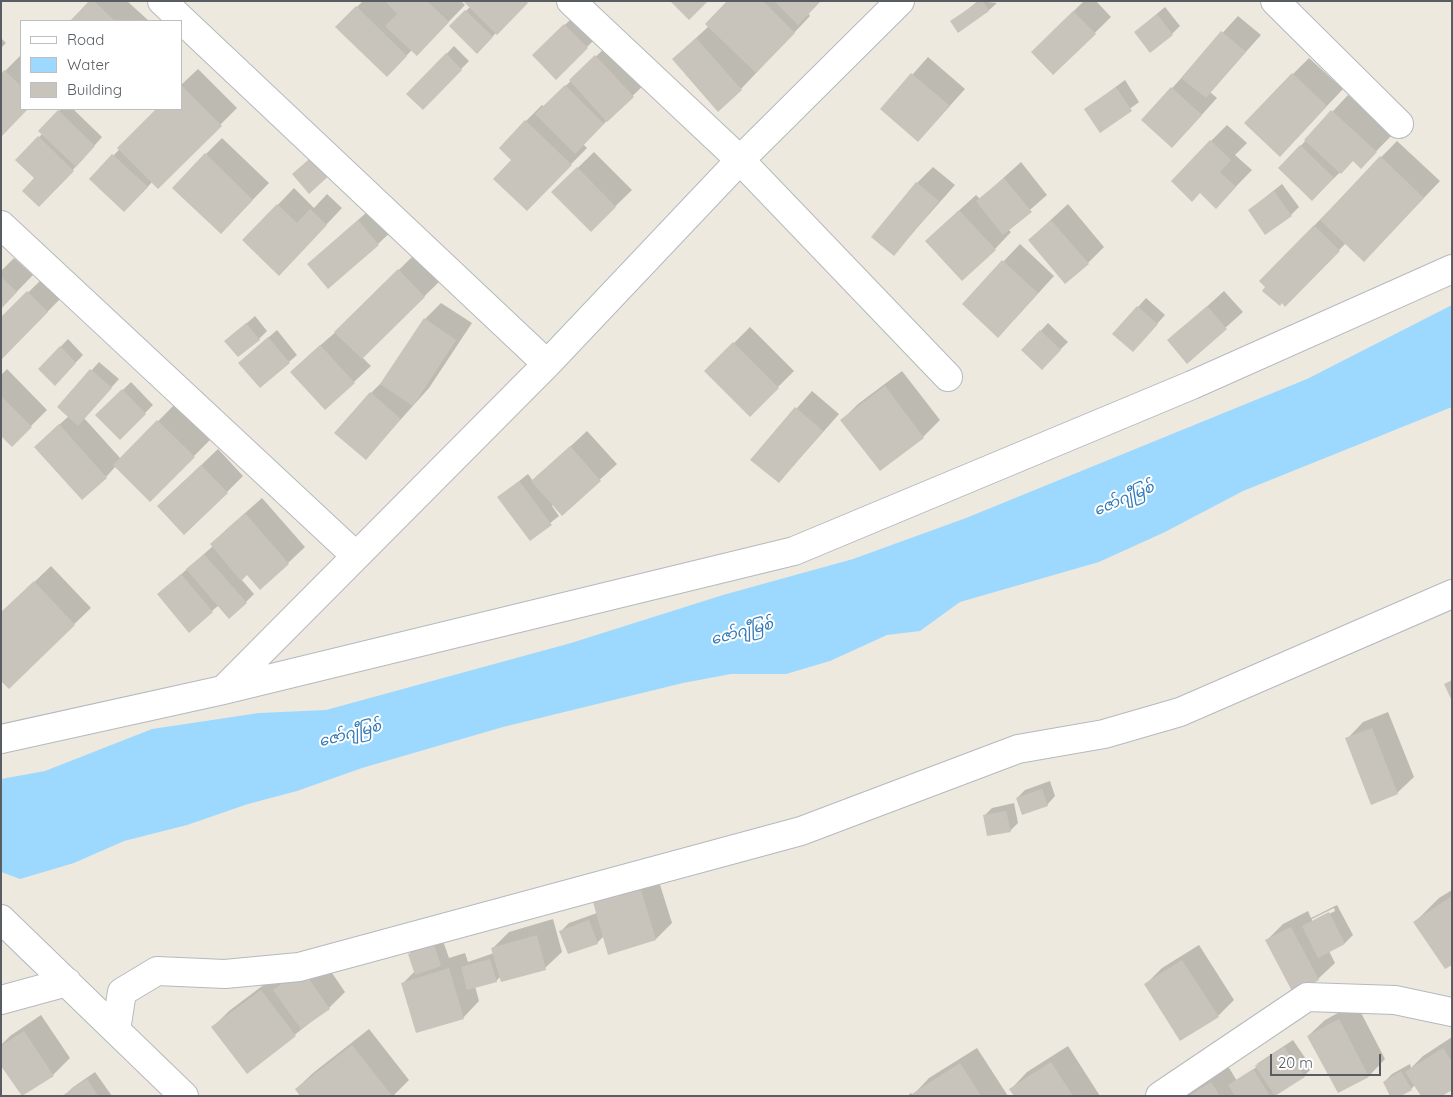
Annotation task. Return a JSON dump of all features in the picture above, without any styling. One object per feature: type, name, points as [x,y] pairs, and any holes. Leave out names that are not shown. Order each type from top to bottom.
[{"type":"street","points":[[162,1],[547,364]]},
{"type":"street","points":[[571,1],[740,160],[948,376]]},
{"type":"street","points":[[223,690],[547,364],[740,160],[900,1]]},
{"type":"street","points":[[1275,1],[1400,124]]},
{"type":"street","points":[[1,225],[356,556]]},
{"type":"street","points":[[1,739],[223,690],[794,551],[1192,385],[1452,269]]},
{"type":"street","points":[[116,1030],[122,992],[157,971],[225,974],[299,967],[801,831],[1018,749],[1104,734],[1180,712],[1452,594]]},
{"type":"street","points":[[1,919],[184,1096]]},
{"type":"street","points":[[1,1000],[67,982]]},
{"type":"street","points":[[1160,1096],[1307,997],[1395,1000],[1452,1012]]},
{"type":"water","name":"ဇော်ဂျီမြစ်","points":[[1452,305],[1452,407],[1243,491],[1165,532],[1099,562],[960,602],[920,631],[887,635],[830,661],[786,674],[731,674],[683,683],[503,727],[362,768],[297,791],[248,804],[187,825],[124,841],[74,863],[20,879],[1,872],[1,779],[45,771],[152,729],[259,713],[326,710],[571,643],[723,595],[853,559],[966,518],[1307,379]]},
{"type":"building","points":[[89,1],[94,1],[114,20],[71,20]]},
{"type":"building","points":[[385,1],[427,1],[449,22],[417,56],[385,26],[397,14]]},
{"type":"building","points":[[463,1],[526,1],[528,3],[497,35]]},
{"type":"building","points":[[670,1],[708,1],[689,20]]},
{"type":"building","points":[[727,1],[763,1],[795,33],[756,73],[705,24]]},
{"type":"building","points":[[774,1],[821,1],[798,25]]},
{"type":"building","points":[[980,1],[983,1],[989,11],[958,33],[950,21]]},
{"type":"building","points":[[356,6],[407,56],[387,77],[335,27]]},
{"type":"building","points":[[465,10],[493,37],[477,54],[449,26]]},
{"type":"building","points":[[1073,11],[1096,34],[1053,75],[1031,52]]},
{"type":"building","points":[[1157,14],[1173,35],[1150,53],[1134,32]]},
{"type":"building","points":[[564,24],[588,48],[556,80],[532,55]]},
{"type":"building","points":[[1221,31],[1246,52],[1206,98],[1181,78]]},
{"type":"building","points":[[696,38],[742,90],[718,112],[672,59]]},
{"type":"building","points":[[446,53],[462,70],[423,110],[406,94]]},
{"type":"building","points":[[595,55],[634,97],[607,122],[569,80]]},
{"type":"building","points":[[4,70],[20,85],[20,110],[27,110],[1,137],[1,74]]},
{"type":"building","points":[[911,73],[950,106],[918,142],[880,109]]},
{"type":"building","points":[[1292,73],[1327,106],[1280,157],[1244,123]]},
{"type":"building","points":[[565,85],[604,124],[575,154],[535,114]]},
{"type":"building","points":[[182,86],[222,126],[158,189],[117,148],[155,110],[182,110]]},
{"type":"building","points":[[1116,87],[1132,111],[1100,133],[1084,109]]},
{"type":"building","points":[[1171,87],[1202,115],[1172,148],[1141,120]]},
{"type":"building","points":[[58,110],[95,146],[76,167],[38,131]]},
{"type":"building","points":[[1331,110],[1377,152],[1361,169],[1353,161],[1341,174],[1304,140]]},
{"type":"building","points":[[525,120],[572,165],[527,211],[493,179],[511,160],[499,148]]},
{"type":"building","points":[[38,136],[74,171],[39,207],[22,191],[34,178],[15,160]]},
{"type":"building","points":[[1210,140],[1231,160],[1220,172],[1236,187],[1216,209],[1200,193],[1192,202],[1171,181]]},
{"type":"building","points":[[1300,145],[1334,178],[1312,201],[1278,168]]},
{"type":"building","points":[[205,153],[253,200],[221,234],[172,188]]},
{"type":"building","points":[[112,154],[148,187],[124,212],[89,179]]},
{"type":"building","points":[[315,154],[332,173],[309,194],[292,174]]},
{"type":"building","points":[[1380,156],[1424,198],[1364,262],[1320,220]]},
{"type":"building","points":[[577,167],[616,207],[591,232],[551,192]]},
{"type":"building","points":[[1004,178],[1032,212],[1003,235],[976,201]]},
{"type":"building","points":[[916,182],[939,201],[894,256],[871,237]]},
{"type":"building","points":[[1274,191],[1292,216],[1265,235],[1248,210]]},
{"type":"building","points":[[277,204],[297,223],[310,209],[327,225],[279,276],[242,240]]},
{"type":"building","points":[[959,210],[996,250],[962,281],[925,241]]},
{"type":"building","points":[[358,220],[379,245],[328,289],[307,264]]},
{"type":"building","points":[[1051,220],[1089,264],[1065,284],[1028,240]]},
{"type":"building","points":[[1314,225],[1340,251],[1285,307],[1282,303],[1280,306],[1262,291],[1265,287],[1259,281]]},
{"type":"building","points":[[1002,260],[1038,293],[998,338],[962,304]]},
{"type":"building","points":[[398,269],[425,297],[362,359],[334,332]]},
{"type":"building","points":[[1,277],[17,292],[1,309]]},
{"type":"building","points":[[27,291],[48,312],[1,360],[1,317]]},
{"type":"building","points":[[1137,306],[1158,324],[1133,352],[1112,334]]},
{"type":"building","points":[[1207,306],[1227,329],[1187,364],[1167,340]]},
{"type":"building","points":[[424,318],[456,340],[413,406],[380,384]]},
{"type":"building","points":[[246,323],[260,340],[238,357],[224,341]]},
{"type":"building","points":[[1040,330],[1061,350],[1042,370],[1021,350]]},
{"type":"building","points":[[268,337],[290,363],[260,388],[238,363]]},
{"type":"building","points":[[733,342],[779,388],[750,417],[704,371]]},
{"type":"building","points":[[320,345],[355,383],[325,410],[290,372]]},
{"type":"building","points":[[60,346],[76,363],[55,386],[38,369]]},
{"type":"building","points":[[90,369],[112,388],[78,426],[57,407]]},
{"type":"building","points":[[885,386],[924,438],[880,471],[840,420]]},
{"type":"building","points":[[122,389],[146,414],[120,440],[95,415]]},
{"type":"building","points":[[370,392],[401,419],[366,460],[334,433]]},
{"type":"building","points":[[1,396],[32,427],[12,447],[1,436]]},
{"type":"building","points":[[795,407],[823,431],[779,483],[750,460]]},
{"type":"building","points":[[157,420],[195,457],[150,502],[113,465]]},
{"type":"building","points":[[59,424],[107,478],[82,500],[34,447]]},
{"type":"building","points":[[570,446],[601,481],[562,516],[531,481]]},
{"type":"building","points":[[201,465],[228,493],[184,535],[157,506]]},
{"type":"building","points":[[519,481],[552,525],[530,541],[497,497]]},
{"type":"building","points":[[245,513],[289,564],[260,590],[247,575],[241,581],[210,544]]},
{"type":"building","points":[[204,554],[247,603],[229,619],[186,569]]},
{"type":"building","points":[[181,574],[213,612],[189,633],[157,594]]},
{"type":"building","points":[[34,581],[75,625],[9,689],[1,681],[1,612]]},
{"type":"building","points":[[1452,680],[1452,701],[1444,684]]},
{"type":"building","points":[[1372,728],[1398,794],[1371,805],[1345,738]]},
{"type":"building","points":[[1042,789],[1048,806],[1022,815],[1016,798]]},
{"type":"building","points":[[1006,811],[1011,832],[987,836],[983,815]]},
{"type":"building","points":[[640,887],[656,940],[608,955],[593,902]]},
{"type":"building","points":[[1452,896],[1452,965],[1445,969],[1413,922]]},
{"type":"building","points":[[1329,912],[1345,944],[1318,958],[1302,926]]},
{"type":"building","points":[[589,920],[598,944],[568,954],[559,931]]},
{"type":"building","points":[[1291,927],[1319,980],[1293,993],[1265,940]]},
{"type":"building","points":[[537,935],[546,970],[501,982],[491,948]]},
{"type":"building","points":[[434,945],[441,966],[415,975],[408,954]]},
{"type":"building","points":[[490,959],[497,982],[467,990],[461,967]]},
{"type":"building","points":[[1182,960],[1219,1017],[1180,1041],[1144,984]]},
{"type":"building","points":[[449,968],[464,1019],[416,1033],[401,983]]},
{"type":"building","points":[[302,969],[330,1009],[301,1029],[273,990]]},
{"type":"building","points":[[261,990],[296,1036],[247,1074],[211,1027]]},
{"type":"building","points":[[1339,1019],[1369,1077],[1338,1093],[1307,1036]]},
{"type":"building","points":[[24,1031],[54,1076],[22,1096],[1,1066],[1,1046]]},
{"type":"building","points":[[352,1045],[392,1096],[300,1096],[295,1089]]},
{"type":"building","points":[[1284,1047],[1305,1077],[1275,1096],[1255,1066]]},
{"type":"building","points":[[1443,1048],[1452,1062],[1452,1090],[1442,1096],[1421,1096],[1405,1072]]},
{"type":"building","points":[[1051,1062],[1073,1096],[1014,1096],[1009,1089]]},
{"type":"building","points":[[960,1063],[981,1096],[913,1096],[912,1094]]},
{"type":"building","points":[[1253,1069],[1270,1096],[1235,1096],[1228,1085]]},
{"type":"building","points":[[1401,1071],[1412,1090],[1401,1096],[1390,1096],[1383,1082]]},
{"type":"building","points":[[87,1079],[98,1096],[62,1096]]},
{"type":"building","points":[[1211,1082],[1220,1096],[1189,1096]]}]
